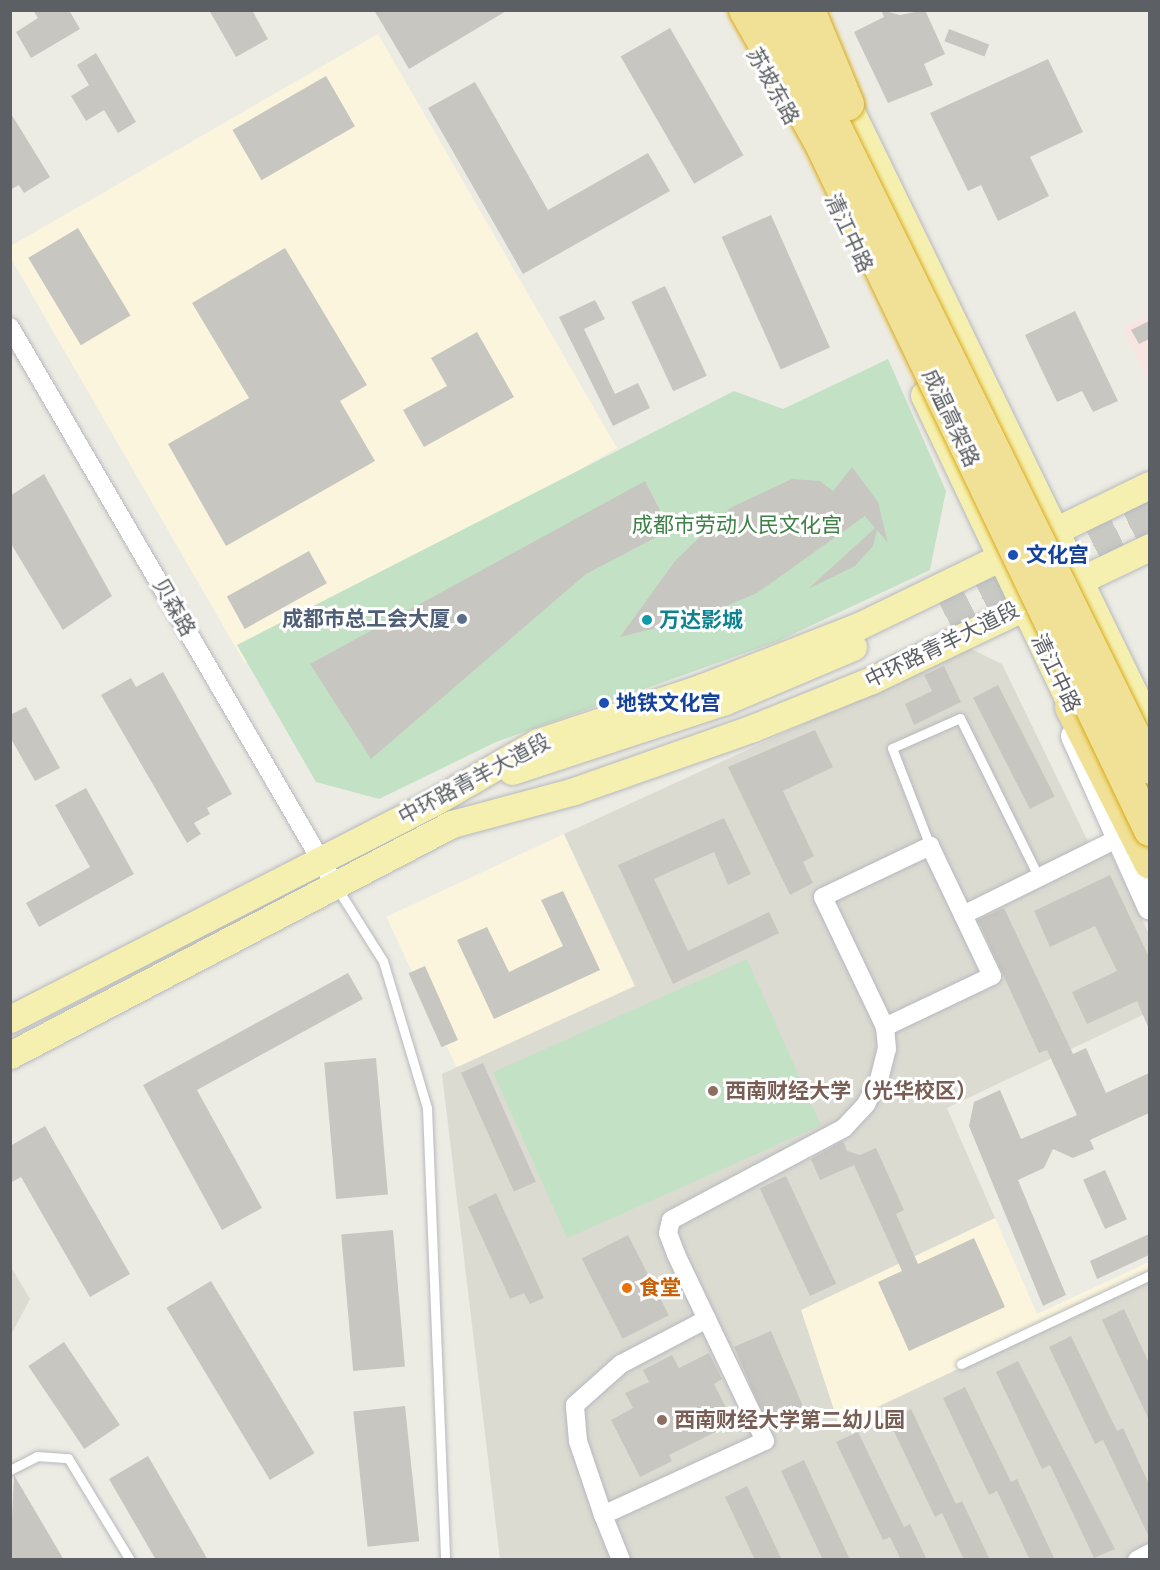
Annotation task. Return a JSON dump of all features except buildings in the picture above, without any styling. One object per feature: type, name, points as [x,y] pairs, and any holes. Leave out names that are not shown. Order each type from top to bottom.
[{"type":"highway","name":"成温高架路","points":[[745,10],[820,142],[1149,830]]},
{"type":"highway","name":"成温高架路","points":[[778,10],[919,292],[1149,768]]},
{"type":"highway","points":[[810,10],[887,188],[919,292]]},
{"type":"highway","points":[[1071,707],[1149,863]]},
{"type":"main road","name":"苏坡东路","points":[[731,10],[816,162]]},
{"type":"main road","points":[[784,10],[816,162]]},
{"type":"main road","points":[[800,10],[1058,533],[1149,726]]},
{"type":"main road","points":[[810,10],[823,54]]},
{"type":"main road","name":"清江中路","points":[[816,162],[1071,707],[1149,854]]},
{"type":"main road","name":"中环路青羊大道段","points":[[10,1018],[320,857],[434,802],[538,742],[755,668],[1058,533],[1149,484]]},
{"type":"main road","name":"中环路青羊大道段","points":[[10,1055],[337,888],[452,824],[574,791],[753,728],[872,680],[1023,606],[1149,548]]},
{"type":"main road","points":[[434,802],[725,701],[944,613],[808,690],[534,788],[452,824]]},
{"type":"street","name":"贝森路","points":[[10,327],[337,888]]},
{"type":"street","points":[[1037,635],[1087,776],[1149,908]]},
{"type":"street","points":[[963,915],[1117,839]]},
{"type":"street","points":[[603,1515],[765,1441],[672,1243],[671,1220],[844,1128],[866,1104],[879,1080],[887,1049],[885,1027],[822,897],[930,846],[992,976],[885,1027]]},
{"type":"street","points":[[621,1560],[578,1441],[575,1405],[621,1364],[707,1319]]},
{"type":"street","points":[[1137,1560],[1149,1553]]},
{"type":"lane","points":[[930,846],[892,748],[960,718],[1039,878]]},
{"type":"lane","points":[[337,888],[383,961],[427,1108],[445,1560]]},
{"type":"lane","points":[[961,1364],[1149,1275]]},
{"type":"lane","points":[[10,1470],[37,1456],[68,1458],[130,1560]]},
{"type":"shaded area","points":[[378,34],[617,448],[245,663],[10,257],[10,246]]},
{"type":"shaded area","points":[[1149,314],[1149,382],[1123,328]]},
{"type":"shaded area","name":"西南财经大学（光华校区）","points":[[969,648],[1002,664],[1096,858],[1110,852],[1149,934],[1149,1012],[947,1108],[995,1218],[801,1310],[839,1425],[1149,1279],[1149,1559],[500,1559],[442,1074],[635,986],[564,834]]},
{"type":"shaded area","points":[[564,834],[635,986],[457,1069],[386,917]]},
{"type":"shaded area","points":[[995,1218],[1037,1314],[1149,1262],[1149,1279],[839,1426],[801,1310]]},
{"type":"shaded area","points":[[11,1267],[30,1299],[11,1335]]},
{"type":"green space","name":"成都市劳动人民文化宫","points":[[888,359],[946,491],[930,570],[776,642],[496,742],[379,799],[316,782],[237,645],[734,391],[783,409]]},
{"type":"green space","points":[[747,959],[821,1125],[567,1238],[493,1072]]},
{"type":"tunnel","points":[[940,604],[1150,505]]},
{"type":"tunnel","points":[[949,622],[1150,526]]},
{"type":"place","name":"文化宫","points":[[1013,555]]},
{"type":"place","name":"成都市总工会大厦","points":[[462,619]]},
{"type":"place","name":"万达影城","points":[[647,620]]},
{"type":"place","name":"地铁文化宫","points":[[604,703]]},
{"type":"place","name":"西南财经大学（光华校区）","points":[[713,1091]]},
{"type":"place","name":"食堂","points":[[627,1288]]},
{"type":"place","name":"西南财经大学第二幼儿园","points":[[662,1420]]}]
